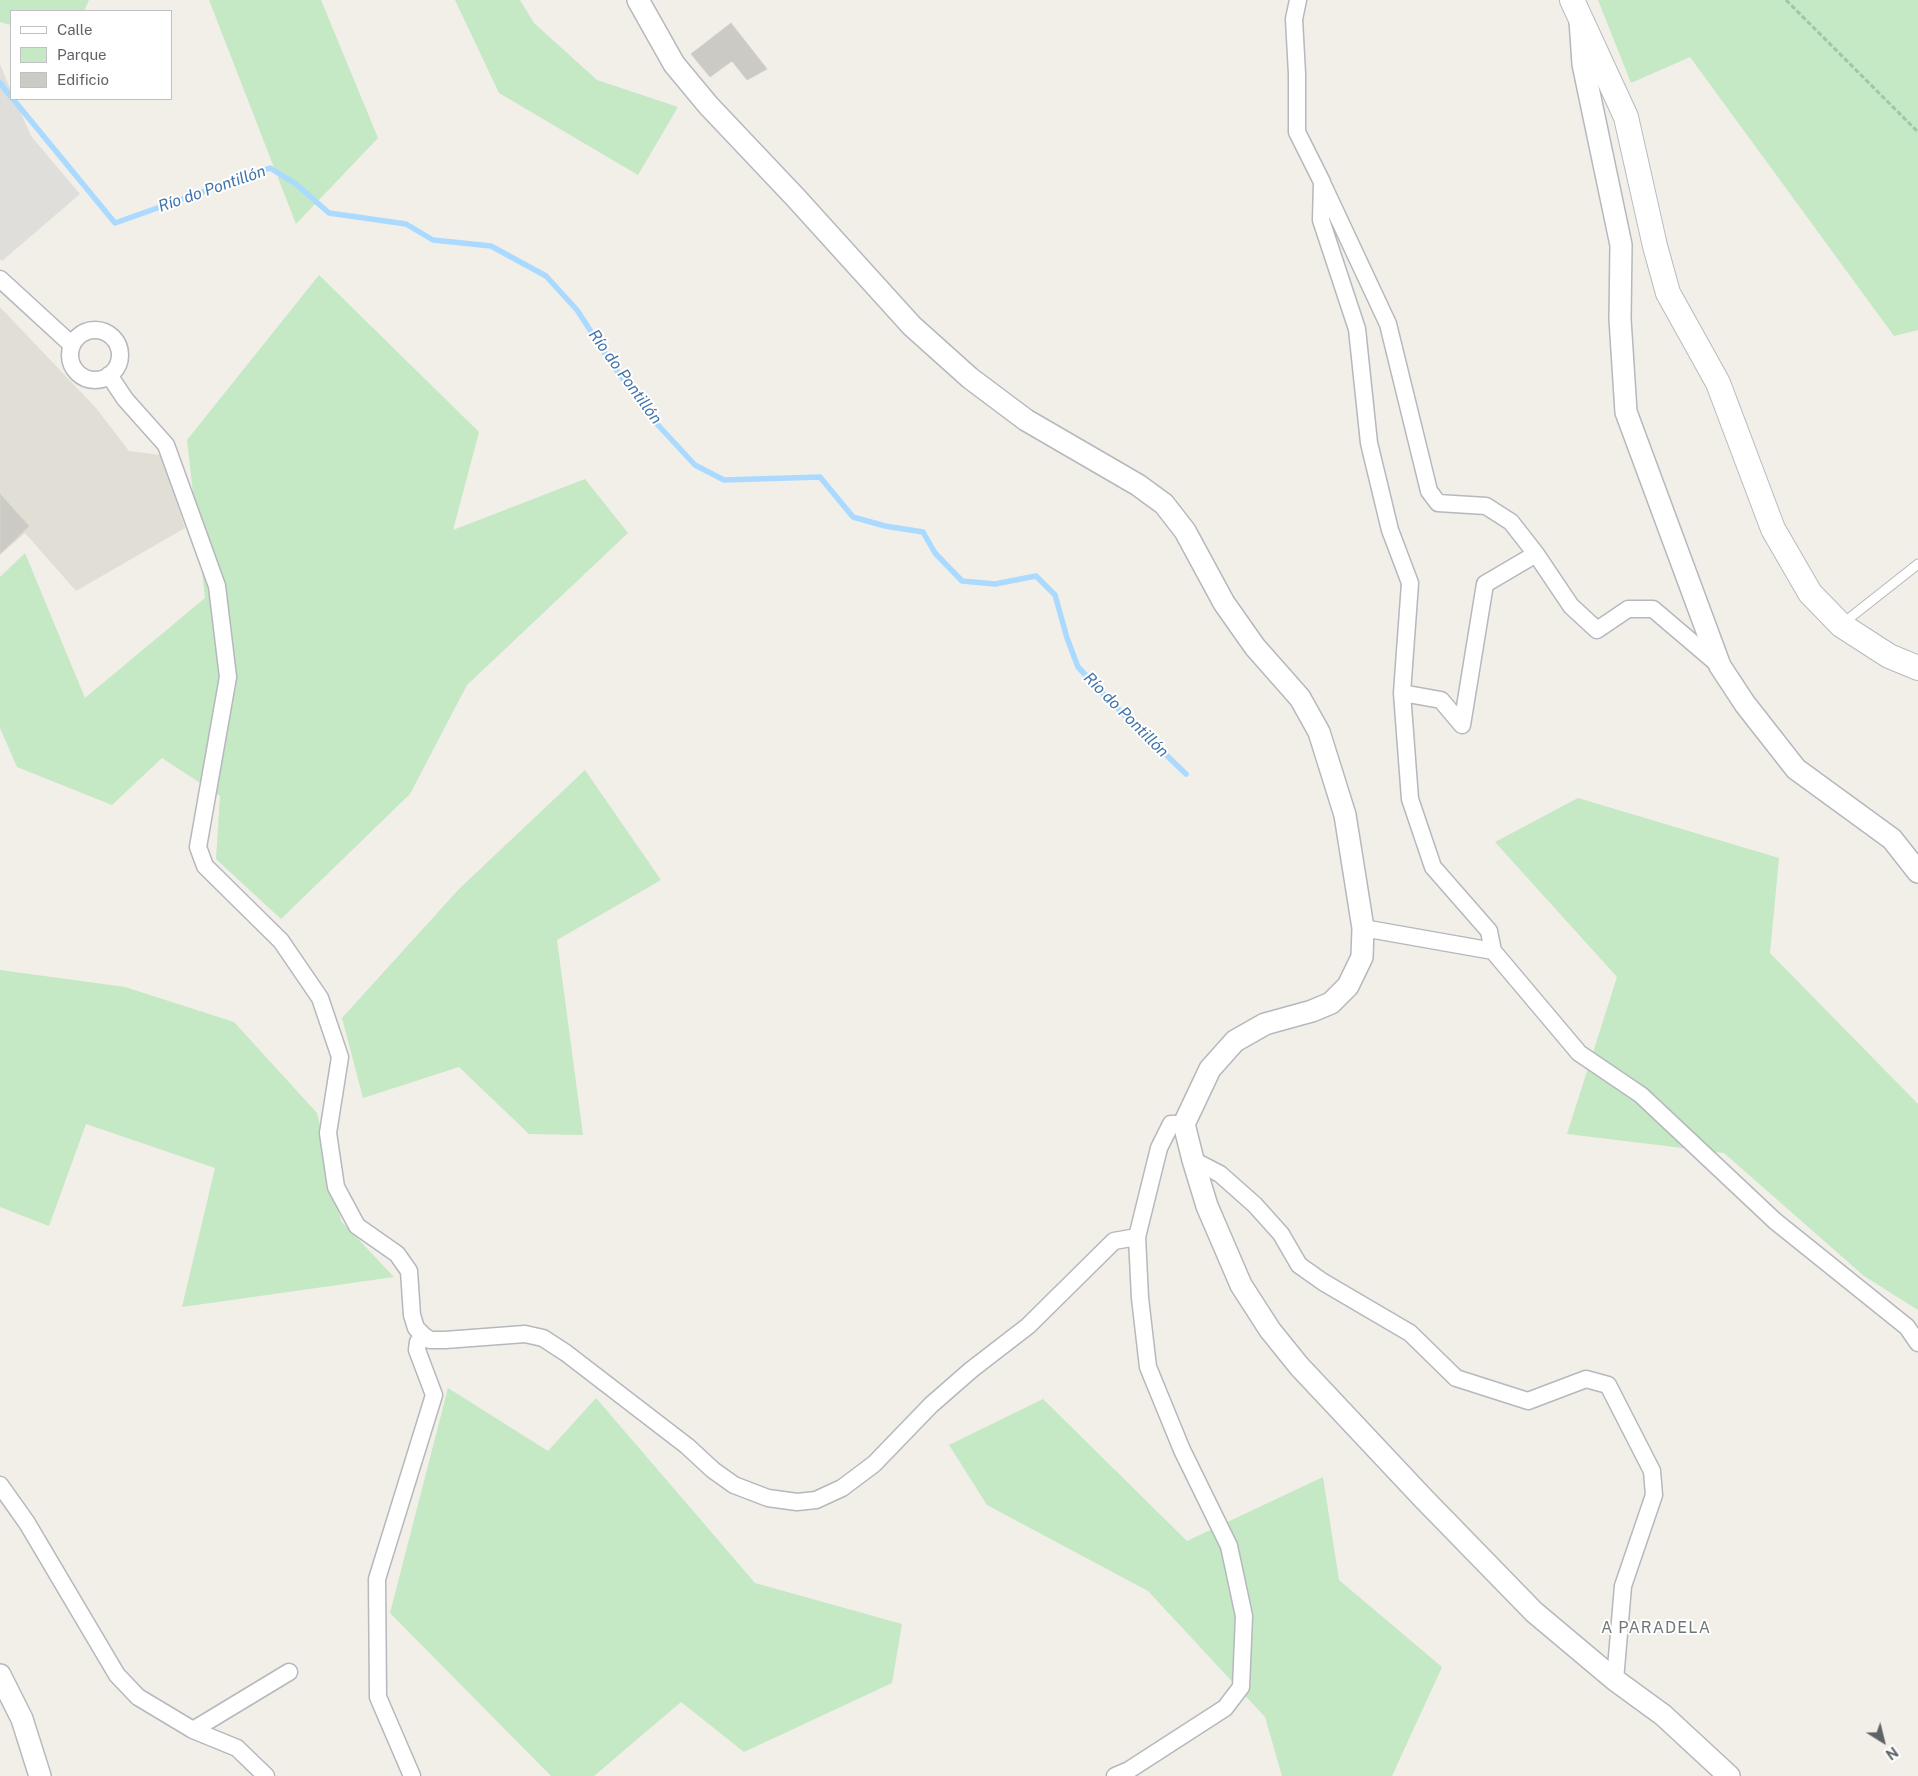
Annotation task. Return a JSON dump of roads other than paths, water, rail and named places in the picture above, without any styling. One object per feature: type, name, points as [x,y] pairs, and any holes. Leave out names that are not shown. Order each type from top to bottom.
[{"type":"main road","points":[[1576,10],[1626,117],[1655,246],[1668,293],[1718,383],[1773,529],[1810,593],[1840,625],[1889,656],[1918,668]]},
{"type":"street","points":[[638,0],[674,64],[708,105],[796,198],[912,326],[970,378],[1026,420],[1138,485],[1164,504],[1185,531],[1224,603],[1255,647],[1300,698],[1319,732],[1345,815],[1364,928],[1362,957],[1348,986],[1331,1003],[1312,1011],[1265,1024],[1235,1040],[1210,1069],[1184,1124],[1207,1206],[1241,1285],[1270,1330],[1299,1366],[1422,1498],[1534,1612],[1615,1680],[1663,1715],[1729,1776]]},
{"type":"street","points":[[1298,0],[1294,19],[1297,74],[1297,132],[1388,324],[1429,491],[1438,503],[1486,506],[1512,522],[1571,606],[1597,630],[1628,609],[1653,609],[1720,666]]},
{"type":"street","points":[[1576,10],[1583,64],[1621,245],[1620,319],[1626,412],[1720,666],[1745,704],[1796,769],[1892,840],[1918,872]]},
{"type":"street","points":[[1322,182],[1321,220],[1356,329],[1369,443],[1390,530],[1410,583],[1402,693],[1410,799],[1434,867],[1489,931],[1493,951],[1579,1053],[1642,1095],[1774,1221],[1907,1327],[1918,1343]]},
{"type":"street","points":[[0,279],[72,345]]},
{"type":"street","points":[[90,330],[99,330],[107,333],[118,345],[120,354],[118,362],[109,375],[94,380],[79,374],[71,361],[70,353],[76,338],[82,333],[90,330]]},
{"type":"street","points":[[109,375],[125,399],[166,445],[217,586],[228,677],[198,846],[206,866],[280,941],[320,998],[340,1057],[328,1133],[336,1188],[357,1226],[397,1254],[409,1271],[412,1315],[416,1328],[424,1336],[430,1340],[525,1334],[543,1338],[566,1353],[687,1446],[713,1470],[734,1485],[768,1498],[797,1502],[816,1500],[842,1488],[874,1464],[931,1405],[971,1370],[1028,1326],[1114,1241],[1137,1237]]},
{"type":"street","points":[[1402,693],[1442,700],[1462,725],[1485,584],[1536,554]]},
{"type":"street","points":[[1364,928],[1493,951]]},
{"type":"street","points":[[1115,1776],[1130,1770],[1225,1708],[1241,1687],[1244,1616],[1230,1546],[1182,1450],[1148,1367],[1140,1298],[1137,1237],[1159,1148],[1171,1124],[1184,1124]]},
{"type":"street","points":[[1193,1160],[1220,1174],[1255,1205],[1281,1234],[1299,1264],[1323,1282],[1410,1333],[1456,1378],[1528,1401],[1586,1380],[1608,1385],[1652,1471],[1654,1495],[1623,1586],[1615,1680]]},
{"type":"street","points":[[412,1776],[378,1697],[377,1579],[434,1395],[417,1350],[418,1342],[424,1336]]},
{"type":"street","points":[[0,1485],[27,1523],[117,1674],[138,1697],[193,1730],[237,1748],[266,1776]]},
{"type":"street","points":[[193,1730],[289,1672]]},
{"type":"street","points":[[0,1676],[22,1720],[40,1776]]},
{"type":"lane","points":[[1840,625],[1918,564]]},
{"type":"waterway","name":"Río do Pontillón","points":[[0,83],[10,96]]},
{"type":"waterway","name":"Río do Pontillón","points":[[14,100],[115,223],[270,168],[296,184],[329,213],[406,224],[433,240],[491,246],[546,276],[577,310],[612,364],[657,424],[695,465],[724,480],[820,477],[853,517],[885,526],[923,532],[935,553],[962,581],[995,584],[1036,576],[1055,595],[1067,638],[1078,667],[1109,700],[1186,774]]},
{"type":"district","name":"A PARADELA","points":[[1656,1628]]}]
